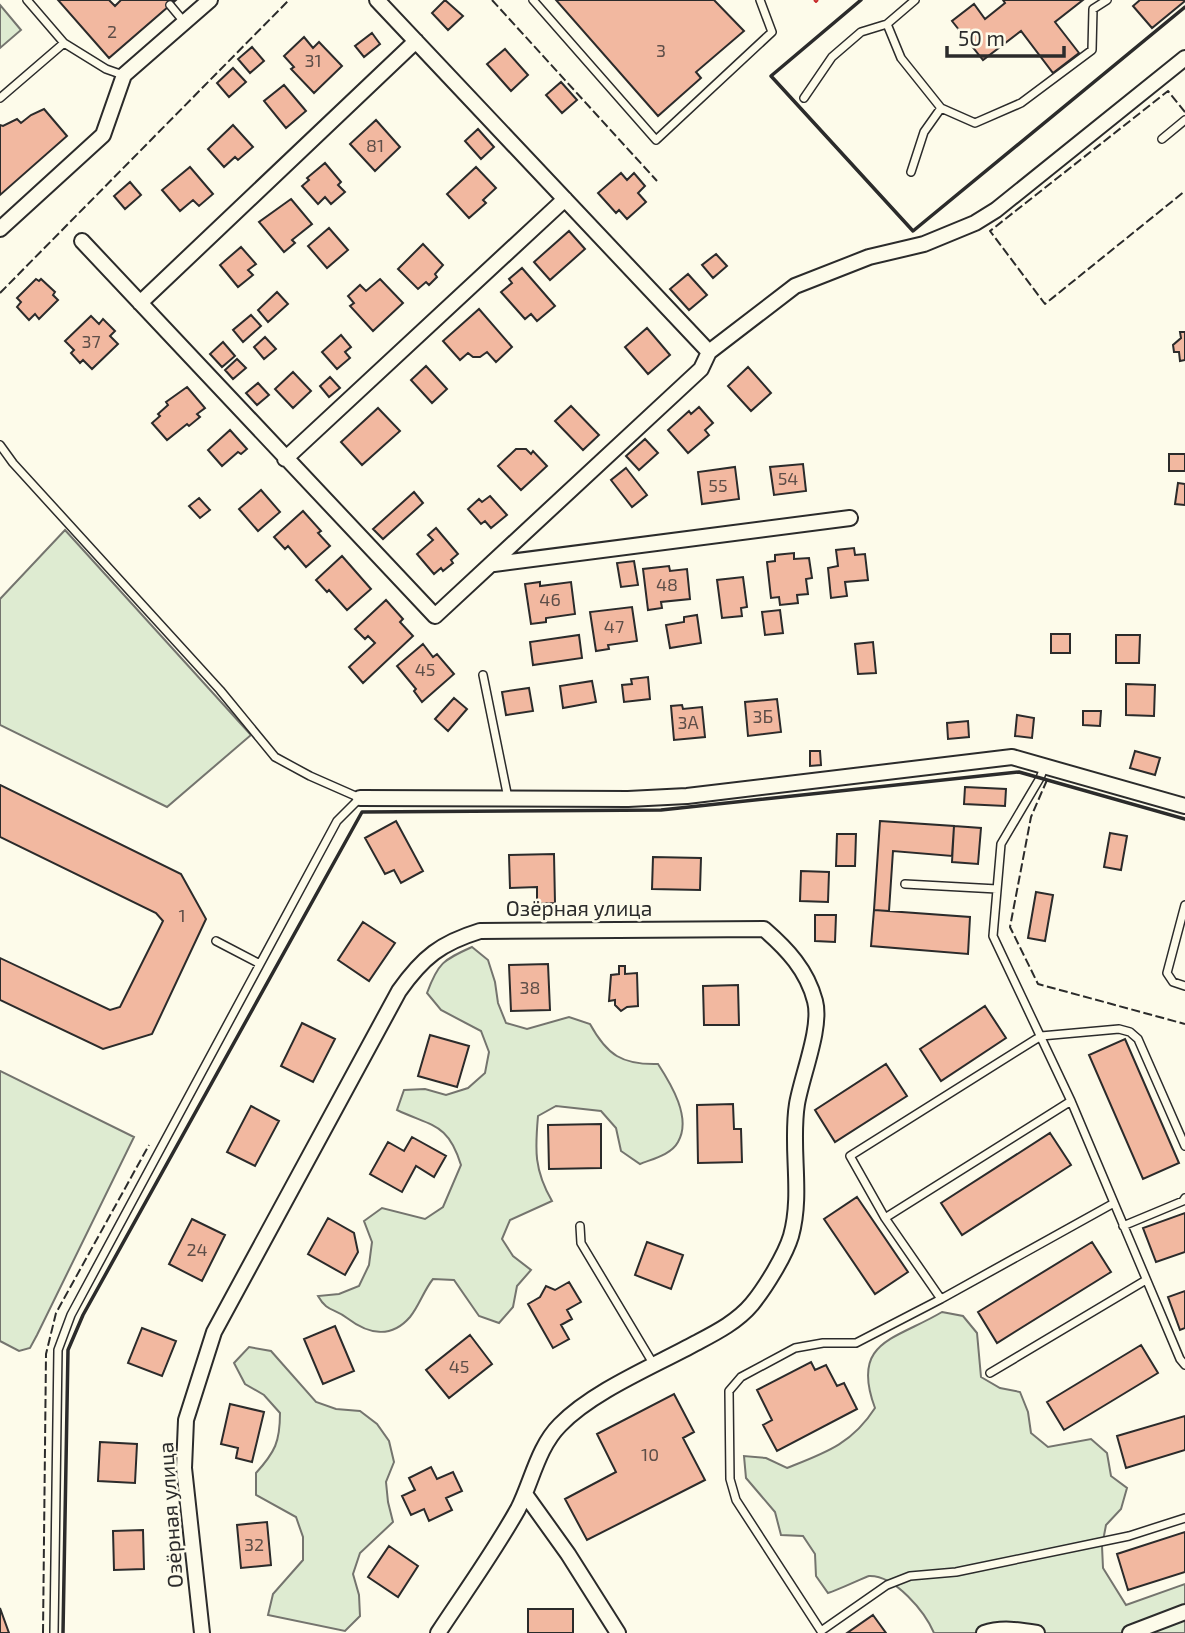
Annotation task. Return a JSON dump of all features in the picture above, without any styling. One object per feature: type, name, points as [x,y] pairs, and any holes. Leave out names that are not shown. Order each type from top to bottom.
[{"type":"street","points":[[0,229],[103,135],[124,75],[210,0]]},
{"type":"street","points":[[377,0],[709,352]]},
{"type":"street","points":[[140,303],[416,41]]},
{"type":"street","points":[[82,241],[435,616],[701,369],[709,352],[795,286],[869,257],[925,244],[975,223],[996,210],[1185,58]]},
{"type":"street","points":[[285,458],[565,199]]},
{"type":"street","points":[[494,564],[850,517]]},
{"type":"street","points":[[360,798],[628,799],[687,796],[1013,757],[1185,806]]},
{"type":"street","name":"Озёрная улица","points":[[202,1633],[184,1468],[186,1420],[214,1332],[399,991],[412,973],[432,954],[454,939],[480,931],[764,929],[786,947],[804,973],[816,1003],[815,1030],[797,1108],[795,1203],[791,1236],[751,1306],[725,1328],[583,1405],[559,1426],[543,1448],[525,1494],[506,1530],[438,1633]]},
{"type":"street","points":[[525,1494],[568,1554],[618,1633]]},
{"type":"street","points":[[1130,1633],[1185,1612]]},
{"type":"street","points":[[984,1633],[1017,1629],[1037,1633]]},
{"type":"lane","points":[[27,0],[64,44],[106,69],[124,75]]},
{"type":"lane","points":[[533,0],[656,140],[772,32],[760,0]]},
{"type":"lane","points":[[804,98],[832,57],[861,32],[887,24],[915,0]]},
{"type":"lane","points":[[887,24],[901,58],[941,108],[975,123],[1021,103],[1092,50],[1093,9],[1107,0]]},
{"type":"lane","points":[[170,5],[185,23]]},
{"type":"lane","points":[[0,98],[64,44]]},
{"type":"lane","points":[[911,172],[924,132],[941,108]]},
{"type":"lane","points":[[1162,139],[1185,120]]},
{"type":"lane","points":[[0,445],[13,463],[220,690],[275,757],[360,798],[338,821],[71,1315],[58,1350],[54,1633]]},
{"type":"lane","points":[[483,674],[508,799]]},
{"type":"lane","points":[[1045,765],[1001,844],[993,936],[1071,1101],[1180,1359],[1185,1365]]},
{"type":"lane","points":[[905,884],[997,890]]},
{"type":"lane","points":[[1185,905],[1167,973],[1173,982],[1185,986]]},
{"type":"lane","points":[[216,940],[260,964]]},
{"type":"lane","points":[[941,1299],[885,1218],[850,1156],[1041,1035],[1119,1029],[1130,1032],[1138,1039],[1185,1146]]},
{"type":"lane","points":[[885,1218],[1071,1101]]},
{"type":"lane","points":[[1123,1226],[1185,1198]]},
{"type":"lane","points":[[1114,1203],[856,1343],[822,1343],[795,1348],[741,1377],[729,1391],[730,1479],[736,1500],[820,1632],[887,1585],[909,1576],[982,1567],[1129,1536],[1185,1518]]},
{"type":"lane","points":[[580,1226],[581,1242],[654,1366]]},
{"type":"lane","points":[[990,1373],[1146,1280]]},
{"type":"green space","points":[[0,5],[21,30],[0,48]]},
{"type":"green space","points":[[65,530],[251,735],[167,807],[0,725],[0,599]]},
{"type":"green space","points":[[472,947],[488,960],[498,1003],[506,1023],[527,1029],[569,1017],[590,1024],[609,1051],[617,1056],[635,1063],[658,1064],[678,1102],[683,1122],[682,1133],[671,1150],[640,1164],[621,1151],[616,1128],[601,1111],[556,1106],[538,1116],[537,1160],[552,1201],[510,1220],[502,1239],[513,1256],[531,1270],[517,1286],[513,1307],[499,1323],[479,1316],[454,1280],[433,1279],[413,1313],[403,1324],[387,1331],[371,1331],[328,1307],[318,1296],[339,1294],[359,1286],[369,1265],[372,1242],[364,1221],[382,1208],[425,1219],[443,1207],[461,1165],[456,1151],[451,1141],[438,1128],[397,1110],[404,1090],[425,1089],[446,1095],[468,1088],[485,1073],[489,1052],[481,1031],[441,1010],[427,993],[438,969],[454,955]]},
{"type":"green space","points":[[0,1071],[134,1137],[37,1335],[30,1348],[19,1351],[0,1341]]},
{"type":"green space","points":[[942,1312],[963,1316],[977,1333],[981,1377],[1000,1388],[1020,1392],[1028,1412],[1031,1433],[1048,1447],[1091,1439],[1107,1453],[1111,1476],[1127,1488],[1121,1509],[1106,1525],[1102,1546],[1103,1568],[1126,1605],[1185,1584],[1185,1633],[934,1633],[924,1615],[908,1596],[879,1577],[869,1576],[828,1593],[816,1576],[815,1554],[803,1536],[781,1535],[775,1512],[746,1478],[744,1456],[766,1458],[787,1468],[825,1452],[847,1439],[875,1408],[868,1369],[873,1356],[882,1345],[894,1337]]},
{"type":"green space","points":[[249,1347],[271,1351],[316,1402],[336,1409],[360,1411],[377,1424],[389,1441],[394,1462],[386,1482],[393,1522],[360,1553],[353,1574],[359,1595],[360,1616],[345,1631],[268,1615],[273,1594],[303,1560],[303,1537],[296,1517],[256,1495],[256,1473],[275,1446],[280,1413],[264,1395],[245,1384],[234,1363]]},
{"type":"building","points":[[58,0],[109,0],[115,6],[121,0],[176,0],[109,58]]},
{"type":"building","points":[[445,0],[463,16],[448,30],[432,13]]},
{"type":"building","points":[[556,0],[714,0],[744,31],[696,72],[701,78],[658,116]]},
{"type":"building","points":[[1003,0],[1083,0],[1055,22],[1079,53],[1053,73],[1021,31],[983,60],[952,21],[974,4],[985,19],[1005,3]]},
{"type":"building","points":[[1140,0],[1185,1],[1152,28],[1133,6]]},
{"type":"building","points":[[372,33],[380,44],[364,57],[355,46]]},
{"type":"building","points":[[304,37],[313,48],[319,42],[342,66],[314,93],[291,69],[294,67],[284,56]]},
{"type":"building","points":[[252,47],[264,61],[250,73],[238,59]]},
{"type":"building","points":[[505,49],[528,75],[511,91],[487,64]]},
{"type":"building","points":[[233,68],[246,82],[229,97],[217,83]]},
{"type":"building","points":[[561,82],[577,100],[562,113],[546,95]]},
{"type":"building","points":[[284,85],[306,111],[286,128],[264,101]]},
{"type":"building","points":[[44,109],[67,136],[0,195],[0,125],[17,119],[21,123]]},
{"type":"building","points":[[376,120],[400,147],[375,171],[350,144]]},
{"type":"building","points":[[233,125],[253,147],[238,160],[235,157],[224,167],[208,149]]},
{"type":"building","points":[[478,129],[494,147],[481,159],[465,141]]},
{"type":"building","points":[[325,163],[341,182],[338,185],[345,192],[331,204],[325,197],[318,204],[302,186],[309,180],[307,178]]},
{"type":"building","points":[[190,167],[213,194],[199,206],[193,200],[180,211],[162,190]]},
{"type":"building","points":[[476,167],[496,188],[483,200],[486,203],[469,218],[447,194]]},
{"type":"building","points":[[621,173],[627,180],[634,173],[645,186],[638,193],[646,202],[627,219],[619,210],[616,213],[598,193]]},
{"type":"building","points":[[130,182],[141,195],[125,209],[114,196]]},
{"type":"building","points":[[291,199],[312,224],[292,240],[295,243],[284,252],[259,222]]},
{"type":"building","points":[[329,228],[348,250],[327,268],[308,246]]},
{"type":"building","points":[[569,231],[585,249],[550,280],[534,262]]},
{"type":"building","points":[[423,244],[443,265],[429,285],[426,282],[418,289],[398,269]]},
{"type":"building","points":[[241,247],[256,264],[248,270],[253,275],[238,287],[220,265]]},
{"type":"building","points":[[716,254],[727,266],[713,278],[702,265]]},
{"type":"building","points":[[522,268],[555,306],[537,321],[531,314],[525,319],[501,292],[512,283],[509,279]]},
{"type":"building","points":[[688,274],[707,295],[689,310],[670,289]]},
{"type":"building","points":[[36,279],[41,279],[55,292],[53,295],[58,300],[39,319],[35,314],[29,320],[17,307],[21,302],[17,298]]},
{"type":"building","points":[[380,279],[403,303],[373,331],[350,306],[354,303],[348,296],[360,285],[366,291]]},
{"type":"building","points":[[277,292],[288,304],[268,322],[258,310]]},
{"type":"building","points":[[479,309],[512,347],[496,362],[487,352],[480,357],[473,357],[468,353],[460,360],[443,341]]},
{"type":"building","points":[[251,315],[261,326],[243,342],[233,330]]},
{"type":"building","points":[[91,316],[99,324],[103,319],[115,331],[110,336],[118,344],[92,369],[83,360],[80,363],[71,353],[74,350],[65,341]]},
{"type":"building","points":[[647,328],[670,355],[648,374],[625,347]]},
{"type":"building","points":[[1180,332],[1185,332],[1185,360],[1180,361],[1179,352],[1174,352],[1173,345],[1181,338]]},
{"type":"building","points":[[341,335],[351,347],[345,352],[350,358],[337,369],[322,352]]},
{"type":"building","points":[[265,337],[276,349],[264,359],[254,347]]},
{"type":"building","points":[[223,342],[235,356],[222,367],[210,354]]},
{"type":"building","points":[[237,359],[246,368],[233,379],[225,370]]},
{"type":"building","points":[[426,366],[447,389],[432,403],[411,380]]},
{"type":"building","points":[[748,367],[771,393],[751,411],[728,386]]},
{"type":"building","points":[[293,372],[311,391],[293,408],[275,389]]},
{"type":"building","points":[[330,377],[340,388],[329,397],[320,386]]},
{"type":"building","points":[[258,383],[269,395],[257,405],[246,393]]},
{"type":"building","points":[[187,387],[205,408],[197,414],[200,417],[167,440],[152,423],[168,405],[166,402]]},
{"type":"building","points":[[571,406],[599,435],[583,450],[555,421]]},
{"type":"building","points":[[699,407],[713,423],[705,430],[709,435],[688,453],[668,430],[689,411],[691,414]]},
{"type":"building","points":[[378,408],[400,431],[362,465],[341,442]]},
{"type":"building","points":[[230,430],[247,449],[241,454],[238,452],[222,466],[208,450]]},
{"type":"building","points":[[645,439],[658,453],[639,470],[626,456]]},
{"type":"building","points":[[516,449],[526,449],[531,454],[533,451],[547,466],[521,490],[498,466]]},
{"type":"building","points":[[1169,454],[1185,454],[1185,471],[1169,471]]},
{"type":"building","points":[[803,464],[806,491],[774,495],[770,467]]},
{"type":"building","points":[[735,467],[739,499],[702,504],[698,472]]},
{"type":"building","points":[[626,468],[647,495],[632,507],[611,480]]},
{"type":"building","points":[[1178,483],[1185,484],[1185,505],[1175,504]]},
{"type":"building","points":[[261,490],[280,512],[258,531],[239,509]]},
{"type":"building","points":[[414,492],[423,503],[383,539],[373,529]]},
{"type":"building","points":[[490,496],[507,515],[491,528],[485,521],[481,524],[468,509],[479,499],[482,502]]},
{"type":"building","points":[[199,498],[210,510],[200,518],[189,506]]},
{"type":"building","points":[[303,511],[330,546],[306,567],[288,546],[285,549],[274,537]]},
{"type":"building","points":[[436,528],[458,554],[451,560],[453,563],[434,574],[417,554],[433,540],[428,535]]},
{"type":"building","points":[[854,548],[855,555],[865,554],[868,580],[845,582],[847,596],[831,598],[828,568],[838,566],[836,550]]},
{"type":"building","points":[[794,553],[794,559],[809,558],[812,578],[806,579],[808,594],[797,595],[798,603],[780,605],[779,597],[771,598],[767,562],[775,561],[775,555]]},
{"type":"building","points":[[342,556],[371,589],[347,610],[316,580]]},
{"type":"building","points":[[634,561],[638,585],[621,587],[617,563]]},
{"type":"building","points":[[669,566],[670,571],[687,569],[690,599],[661,602],[662,608],[648,610],[643,569]]},
{"type":"building","points":[[743,577],[747,607],[741,608],[742,616],[722,618],[717,580]]},
{"type":"building","points":[[540,582],[540,586],[571,582],[575,614],[546,618],[546,622],[531,624],[525,584]]},
{"type":"building","points":[[386,600],[403,619],[400,622],[413,636],[363,683],[349,667],[375,643],[368,636],[365,639],[355,629]]},
{"type":"building","points":[[632,607],[637,641],[608,645],[609,649],[596,651],[590,612]]},
{"type":"building","points":[[780,610],[783,633],[765,635],[762,612]]},
{"type":"building","points":[[697,615],[701,643],[670,648],[666,625],[684,622],[684,617]]},
{"type":"building","points":[[1051,634],[1070,634],[1070,653],[1051,653]]},
{"type":"building","points":[[579,635],[582,658],[533,665],[530,642]]},
{"type":"building","points":[[1116,635],[1140,635],[1139,663],[1116,663]]},
{"type":"building","points":[[873,642],[876,673],[858,674],[855,644]]},
{"type":"building","points":[[423,644],[433,657],[437,654],[454,674],[422,702],[414,691],[416,689],[397,666]]},
{"type":"building","points":[[648,677],[650,699],[624,702],[622,685],[632,684],[631,679]]},
{"type":"building","points":[[592,681],[596,702],[563,708],[560,686]]},
{"type":"building","points":[[1126,684],[1155,685],[1154,716],[1126,715]]},
{"type":"building","points":[[529,688],[533,711],[506,715],[502,692]]},
{"type":"building","points":[[454,698],[467,709],[448,731],[435,719]]},
{"type":"building","points":[[777,699],[781,732],[748,736],[745,702]]},
{"type":"building","points":[[682,705],[683,709],[702,707],[705,737],[674,740],[671,706]]},
{"type":"building","points":[[1083,711],[1101,711],[1100,726],[1083,725]]},
{"type":"building","points":[[1017,715],[1034,718],[1032,738],[1015,736]]},
{"type":"building","points":[[968,721],[969,737],[948,739],[947,723]]},
{"type":"building","points":[[810,751],[820,751],[821,765],[810,766]]},
{"type":"building","points":[[1135,751],[1160,758],[1155,775],[1130,768]]},
{"type":"building","points":[[0,785],[181,874],[206,919],[152,1034],[103,1049],[0,1000],[0,958],[110,1010],[120,1007],[163,921],[156,913],[0,837]]},
{"type":"building","points":[[965,787],[1006,789],[1005,806],[964,804]]},
{"type":"building","points":[[396,821],[423,871],[401,883],[394,870],[385,874],[365,838]]},
{"type":"building","points":[[880,821],[954,826],[952,856],[893,851],[889,911],[874,910]]},
{"type":"building","points":[[954,826],[981,828],[978,864],[952,862]]},
{"type":"building","points":[[1110,833],[1127,836],[1121,870],[1104,867]]},
{"type":"building","points":[[837,834],[856,834],[855,866],[836,866]]},
{"type":"building","points":[[554,854],[555,903],[537,904],[537,887],[510,888],[509,855]]},
{"type":"building","points":[[653,857],[701,858],[700,890],[652,889]]},
{"type":"building","points":[[801,871],[829,872],[828,902],[800,901]]},
{"type":"building","points":[[1036,892],[1053,895],[1045,941],[1028,938]]},
{"type":"building","points":[[874,910],[970,917],[968,954],[871,946]]},
{"type":"building","points":[[815,915],[836,915],[835,942],[815,941]]},
{"type":"building","points":[[363,922],[395,943],[369,981],[338,960]]},
{"type":"building","points":[[548,964],[550,1010],[511,1011],[509,965]]},
{"type":"building","points":[[619,966],[625,966],[625,974],[637,973],[638,1006],[627,1007],[621,1011],[615,1005],[615,1000],[609,1001],[611,975],[619,974]]},
{"type":"building","points":[[738,985],[739,1025],[704,1025],[703,986]]},
{"type":"building","points":[[985,1006],[1006,1038],[941,1081],[920,1049]]},
{"type":"building","points":[[302,1023],[335,1039],[313,1082],[281,1066]]},
{"type":"building","points":[[430,1035],[469,1046],[457,1087],[418,1076]]},
{"type":"building","points":[[1125,1039],[1179,1163],[1143,1179],[1089,1055]]},
{"type":"building","points":[[886,1064],[907,1096],[835,1142],[815,1110]]},
{"type":"building","points":[[733,1104],[734,1129],[741,1129],[742,1162],[698,1163],[697,1105]]},
{"type":"building","points":[[251,1106],[279,1121],[255,1166],[227,1152]]},
{"type":"building","points":[[601,1124],[601,1168],[549,1169],[548,1125]]},
{"type":"building","points":[[1050,1133],[1071,1165],[962,1235],[941,1203]]},
{"type":"building","points":[[412,1137],[446,1156],[434,1177],[416,1166],[402,1192],[370,1174],[388,1142],[404,1151]]},
{"type":"building","points":[[857,1197],[908,1272],[875,1294],[824,1219]]},
{"type":"building","points":[[1185,1213],[1185,1252],[1156,1262],[1143,1228]]},
{"type":"building","points":[[328,1218],[354,1233],[358,1252],[345,1275],[308,1254]]},
{"type":"building","points":[[192,1219],[225,1235],[202,1281],[169,1264]]},
{"type":"building","points":[[647,1242],[683,1255],[671,1289],[635,1275]]},
{"type":"building","points":[[1092,1242],[1111,1272],[997,1343],[978,1312]]},
{"type":"building","points":[[569,1282],[581,1302],[567,1310],[572,1319],[561,1325],[569,1339],[553,1348],[528,1304],[540,1297],[546,1286],[555,1290]]},
{"type":"building","points":[[1185,1291],[1185,1328],[1180,1330],[1168,1297]]},
{"type":"building","points":[[335,1326],[354,1371],[323,1384],[304,1339]]},
{"type":"building","points":[[142,1328],[176,1341],[162,1376],[128,1363]]},
{"type":"building","points":[[470,1335],[492,1364],[449,1398],[426,1370]]},
{"type":"building","points":[[1141,1345],[1158,1373],[1064,1430],[1047,1402]]},
{"type":"building","points":[[811,1362],[815,1370],[826,1365],[837,1386],[844,1383],[857,1409],[777,1451],[763,1425],[772,1420],[757,1390]]},
{"type":"building","points":[[674,1394],[694,1432],[683,1438],[705,1480],[587,1540],[565,1499],[616,1472],[597,1434]]},
{"type":"building","points":[[230,1404],[264,1412],[252,1462],[236,1458],[238,1448],[221,1444]]},
{"type":"building","points":[[1185,1416],[1185,1450],[1126,1468],[1117,1436]]},
{"type":"building","points":[[100,1442],[137,1444],[135,1483],[98,1481]]},
{"type":"building","points":[[431,1467],[437,1479],[453,1472],[462,1491],[446,1498],[452,1510],[429,1521],[424,1509],[411,1515],[402,1496],[415,1490],[409,1478]]},
{"type":"building","points":[[267,1522],[271,1565],[241,1568],[237,1525]]},
{"type":"building","points":[[143,1530],[144,1569],[114,1570],[113,1531]]},
{"type":"building","points":[[1185,1532],[1185,1572],[1128,1590],[1117,1554]]},
{"type":"building","points":[[389,1546],[418,1566],[398,1597],[368,1577]]},
{"type":"building","points":[[0,1608],[9,1633],[0,1633]]},
{"type":"building","points":[[528,1609],[573,1609],[573,1633],[528,1633]]},
{"type":"building","points":[[873,1615],[886,1633],[847,1633]]},
{"type":"fence","points":[[0,293],[289,0]]},
{"type":"fence","points":[[492,0],[657,181]]},
{"type":"fence","points":[[1185,112],[1168,91],[990,231],[1045,304],[1185,191]]},
{"type":"fence","points":[[1047,780],[1031,817],[1010,927],[1038,984],[1185,1024]]},
{"type":"fence","points":[[43,1633],[46,1354],[56,1313],[149,1145]]},
{"type":"wall","points":[[861,0],[771,76],[913,231],[1185,7]]},
{"type":"wall","points":[[63,1633],[68,1350],[83,1315],[362,812],[661,810],[1019,772],[1185,819]]},
{"type":"power","points":[[814,0],[818,0]]}]
